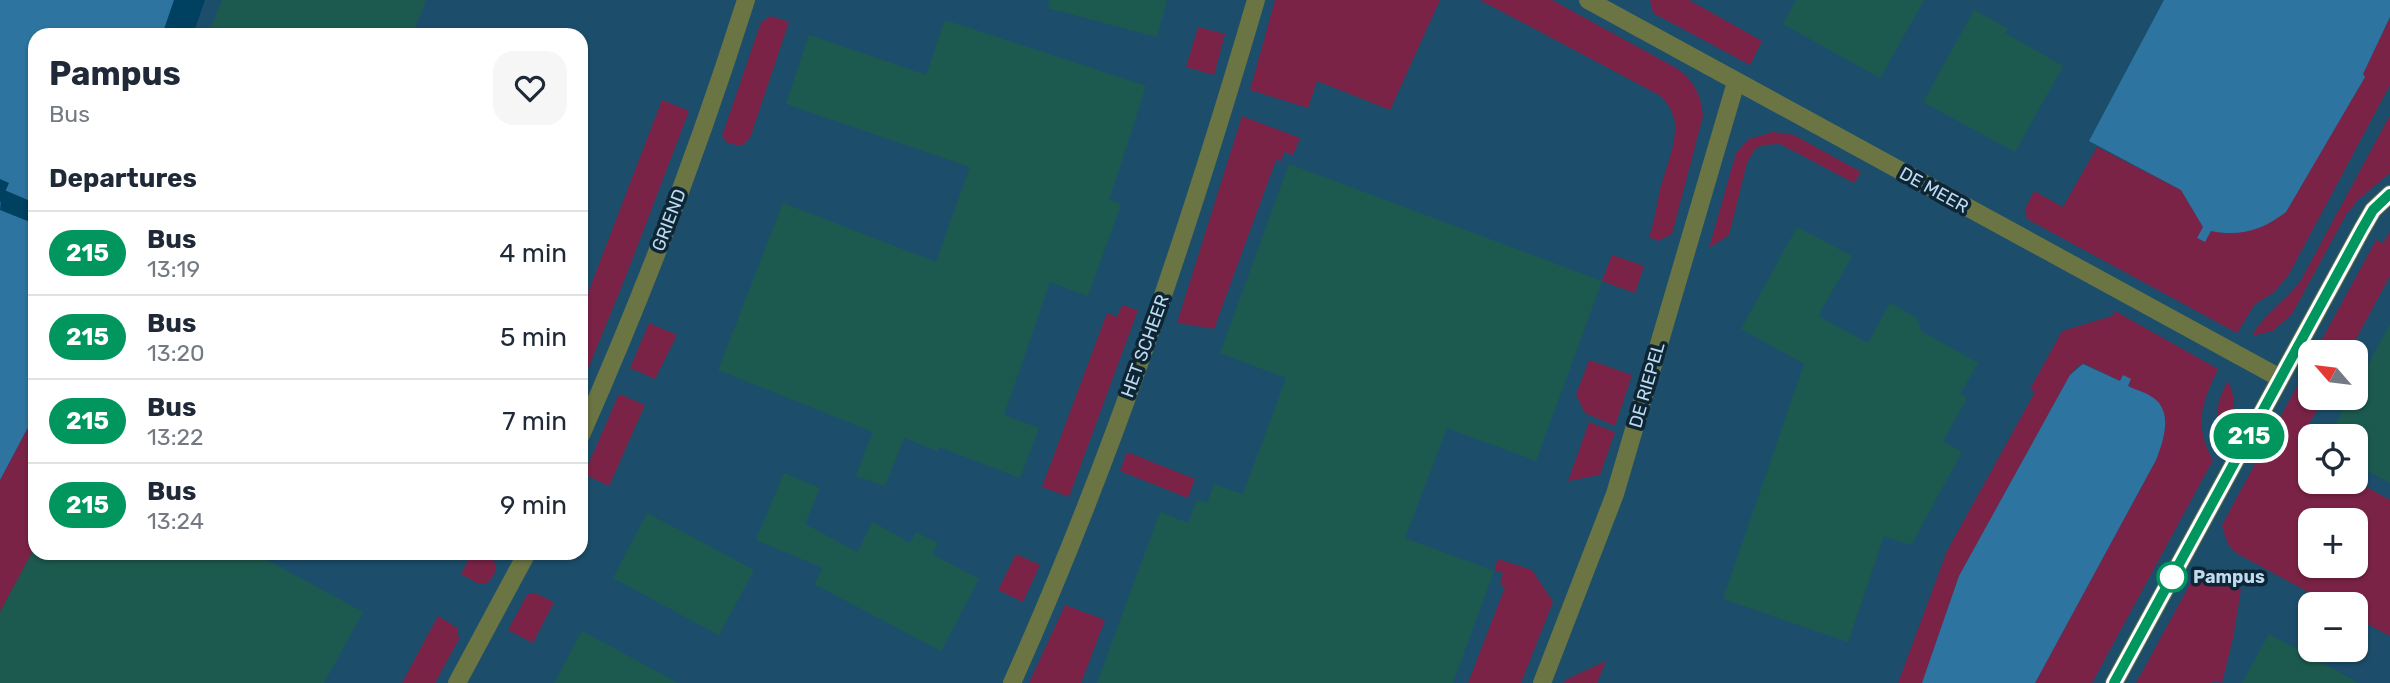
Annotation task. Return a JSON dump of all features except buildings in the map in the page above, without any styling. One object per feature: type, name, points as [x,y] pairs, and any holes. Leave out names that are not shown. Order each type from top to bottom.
[{"type":"street","name":"GRIEND","points":[[588,418],[668,223],[746,0]]},
{"type":"street","name":"HET SCHEER","points":[[1012,683],[1051,597],[1115,432],[1213,147],[1256,0]]},
{"type":"street","name":"DE MEER","points":[[1588,0],[2280,378]]},
{"type":"street","name":"DE RIEPEL","points":[[1542,683],[1615,494],[1736,82]]},
{"type":"street","points":[[2114,683],[2362,229],[2373,210],[2390,194]]},
{"type":"street","points":[[457,683],[523,560]]},
{"type":"shaded area","points":[[0,0],[174,0],[164,28],[28,28],[28,427],[0,480],[0,203],[9,183],[0,179]]},
{"type":"shaded area","points":[[205,0],[2324,0],[2390,36],[2390,683],[0,683],[0,444],[28,396],[28,560],[588,560],[588,28],[195,28]]},
{"type":"shaded area","points":[[1275,0],[1440,0],[1390,110],[1317,81],[1308,108],[1250,90]]},
{"type":"shaded area","points":[[1480,0],[1552,0],[1678,69],[1689,79],[1699,95],[1703,116],[1672,234],[1658,241],[1649,237],[1674,137],[1674,118],[1666,102],[1659,95]]},
{"type":"shaded area","points":[[1650,0],[1689,0],[1762,41],[1750,65],[1653,13]]},
{"type":"shaded area","points":[[2164,0],[2390,0],[2390,17],[2363,74],[2365,77],[2286,212],[2260,228],[2232,233],[2211,231],[2205,242],[2197,238],[2203,227],[2181,190],[2089,141]]},
{"type":"shaded area","points":[[771,16],[789,22],[750,138],[741,146],[727,143],[722,136],[761,22]]},
{"type":"shaded area","points":[[2390,17],[2390,85],[2288,276],[2273,293],[2255,304],[2237,333],[2027,219],[2025,209],[2034,191],[2063,207],[2097,147],[2181,190],[2203,227],[2205,242],[2211,231],[2241,232],[2269,223],[2286,211],[2365,77],[2363,74]]},
{"type":"shaded area","points":[[1198,27],[1225,34],[1214,75],[1186,67]]},
{"type":"shaded area","points":[[662,100],[689,111],[588,369],[588,293]]},
{"type":"shaded area","points":[[2390,115],[2390,173],[2358,200],[2346,215],[2292,314],[2273,331],[2252,336],[2262,321],[2300,282]]},
{"type":"shaded area","points":[[1242,116],[1300,138],[1293,155],[1284,152],[1281,161],[1276,160],[1214,329],[1177,323]]},
{"type":"shaded area","points":[[1773,132],[1794,135],[1861,172],[1854,183],[1780,144],[1763,145],[1755,149],[1747,163],[1729,235],[1709,248],[1736,153],[1749,139]]},
{"type":"shaded area","points":[[2390,232],[2390,276],[2355,340],[2322,340],[2376,240],[2383,243]]},
{"type":"shaded area","points":[[1612,255],[1644,266],[1635,293],[1602,281]]},
{"type":"shaded area","points":[[1122,305],[1138,310],[1069,497],[1042,487],[1107,313],[1117,317]]},
{"type":"shaded area","points":[[2115,311],[2218,369],[2202,414],[2203,436],[2213,460],[2092,683],[2035,683],[2156,460],[2165,424],[2158,404],[2128,386],[2130,379],[2123,376],[2120,381],[2085,364],[2078,366],[2070,375],[1959,576],[1922,683],[1898,683],[1947,551],[2035,392],[2030,389],[2062,331],[2112,316]]},
{"type":"shaded area","points":[[649,323],[677,335],[655,379],[630,368]]},
{"type":"shaded area","points":[[1589,360],[1632,375],[1615,426],[1585,413],[1576,395]]},
{"type":"shaded area","points":[[2083,364],[2120,381],[2123,375],[2131,379],[2128,386],[2152,397],[2160,405],[2164,412],[2165,428],[2156,460],[2035,683],[1922,683],[1959,576],[2070,375]]},
{"type":"shaded area","points":[[2228,381],[2234,412],[2223,441],[2217,410]]},
{"type":"shaded area","points":[[2298,384],[2298,410],[2317,410],[2309,424],[2298,424],[2298,494],[2368,494],[2368,488],[2390,500],[2390,636],[2368,624],[2368,592],[2308,592],[2238,554],[2225,538],[2222,525]]},
{"type":"shaded area","points":[[619,394],[645,405],[609,486],[588,476],[588,465]]},
{"type":"shaded area","points":[[1589,422],[1615,432],[1600,475],[1568,481]]},
{"type":"shaded area","points":[[28,427],[28,560],[0,612],[0,480]]},
{"type":"shaded area","points":[[1127,452],[1195,479],[1188,498],[1120,471]]},
{"type":"shaded area","points":[[1016,554],[1040,565],[1023,602],[998,590]]},
{"type":"shaded area","points":[[1498,559],[1532,570],[1553,602],[1521,683],[1468,683],[1505,587],[1500,584],[1503,573],[1494,570]]},
{"type":"shaded area","points":[[468,560],[494,561],[496,571],[488,583],[479,584],[461,574]]},
{"type":"shaded area","points":[[2215,577],[2241,590],[2222,683],[2136,683],[2190,584]]},
{"type":"shaded area","points":[[528,593],[554,602],[533,643],[508,630]]},
{"type":"shaded area","points":[[1065,605],[1105,620],[1081,683],[1029,683]]},
{"type":"shaded area","points":[[438,616],[457,628],[459,639],[435,683],[402,683]]},
{"type":"shaded area","points":[[1606,661],[1597,683],[1564,683],[1565,680]]},
{"type":"pier","points":[[2,189],[28,200],[28,221],[0,210]]},
{"type":"bus line","name":"215","points":[[2114,683],[2362,229],[2373,210],[2390,194]]},
{"type":"place","name":"Pampus","points":[[2172,577]]}]
